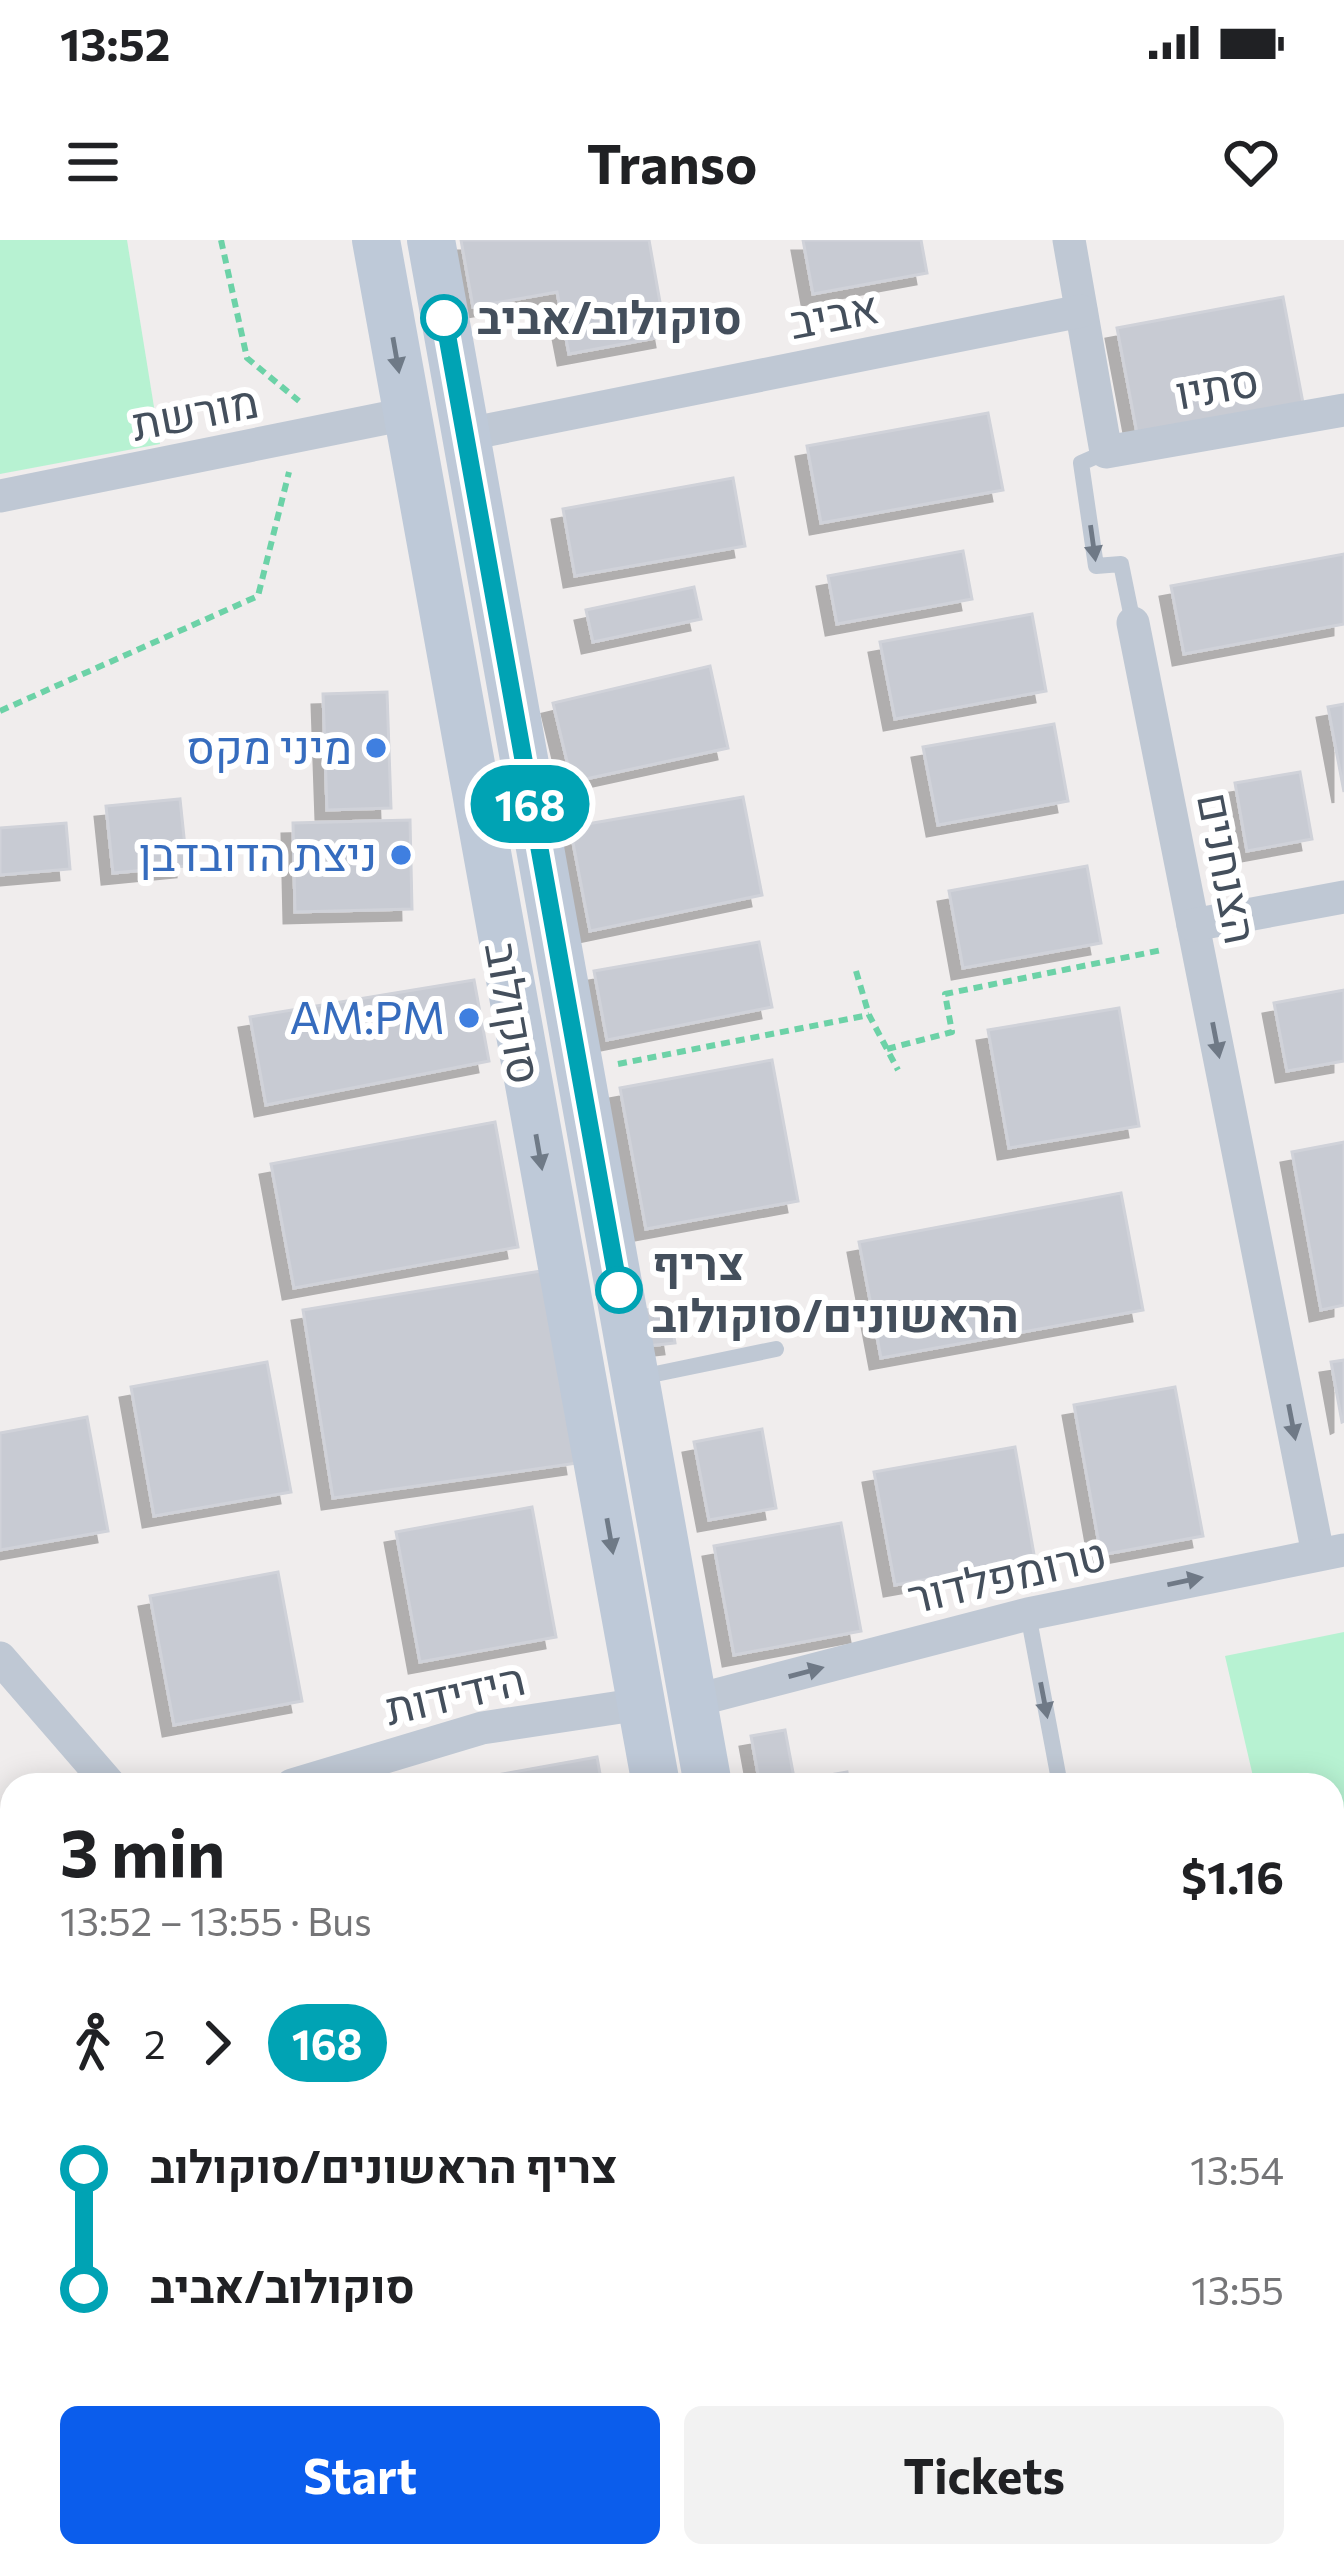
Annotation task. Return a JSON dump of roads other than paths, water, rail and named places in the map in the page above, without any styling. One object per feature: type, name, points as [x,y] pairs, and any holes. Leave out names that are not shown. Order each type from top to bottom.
[{"type":"main road","name":"סוקולוב","points":[[376,240],[654,1773]]},
{"type":"main road","name":"סוקולוב","points":[[431,240],[706,1773]]},
{"type":"street","points":[[1069,240],[1106,452]]},
{"type":"street","name":"אביב","points":[[463,434],[1081,311]]},
{"type":"street","name":"סתיו","points":[[1106,452],[1344,410]]},
{"type":"street","name":"מורשת","points":[[0,496],[297,440],[406,414]]},
{"type":"street","name":"הצנחנים","points":[[1133,623],[1195,934],[1331,1552]]},
{"type":"street","points":[[1195,934],[1344,897]]},
{"type":"street","name":"טרומפלדור","points":[[693,1702],[1028,1614],[1331,1552]]},
{"type":"street","points":[[0,1658],[100,1773]]},
{"type":"street","name":"הידידות","points":[[332,1773],[482,1728],[641,1704]]},
{"type":"lane","name":"הצנחנים","points":[[1106,452],[1081,463],[1096,566],[1121,564],[1133,623]]},
{"type":"lane","points":[[634,1378],[776,1348]]},
{"type":"lane","points":[[1028,1614],[1058,1773]]},
{"type":"place","name":"סוקולוב/אביב","points":[[444,318]]},
{"type":"place","name":"מיני מקס","points":[[376,748]]},
{"type":"place","name":"ניצת הדובדבן","points":[[401,855]]},
{"type":"place","name":"AM:PM","points":[[469,1018]]},
{"type":"place","name":"צריף הראשונים/סוקולוב","points":[[619,1290]]}]
